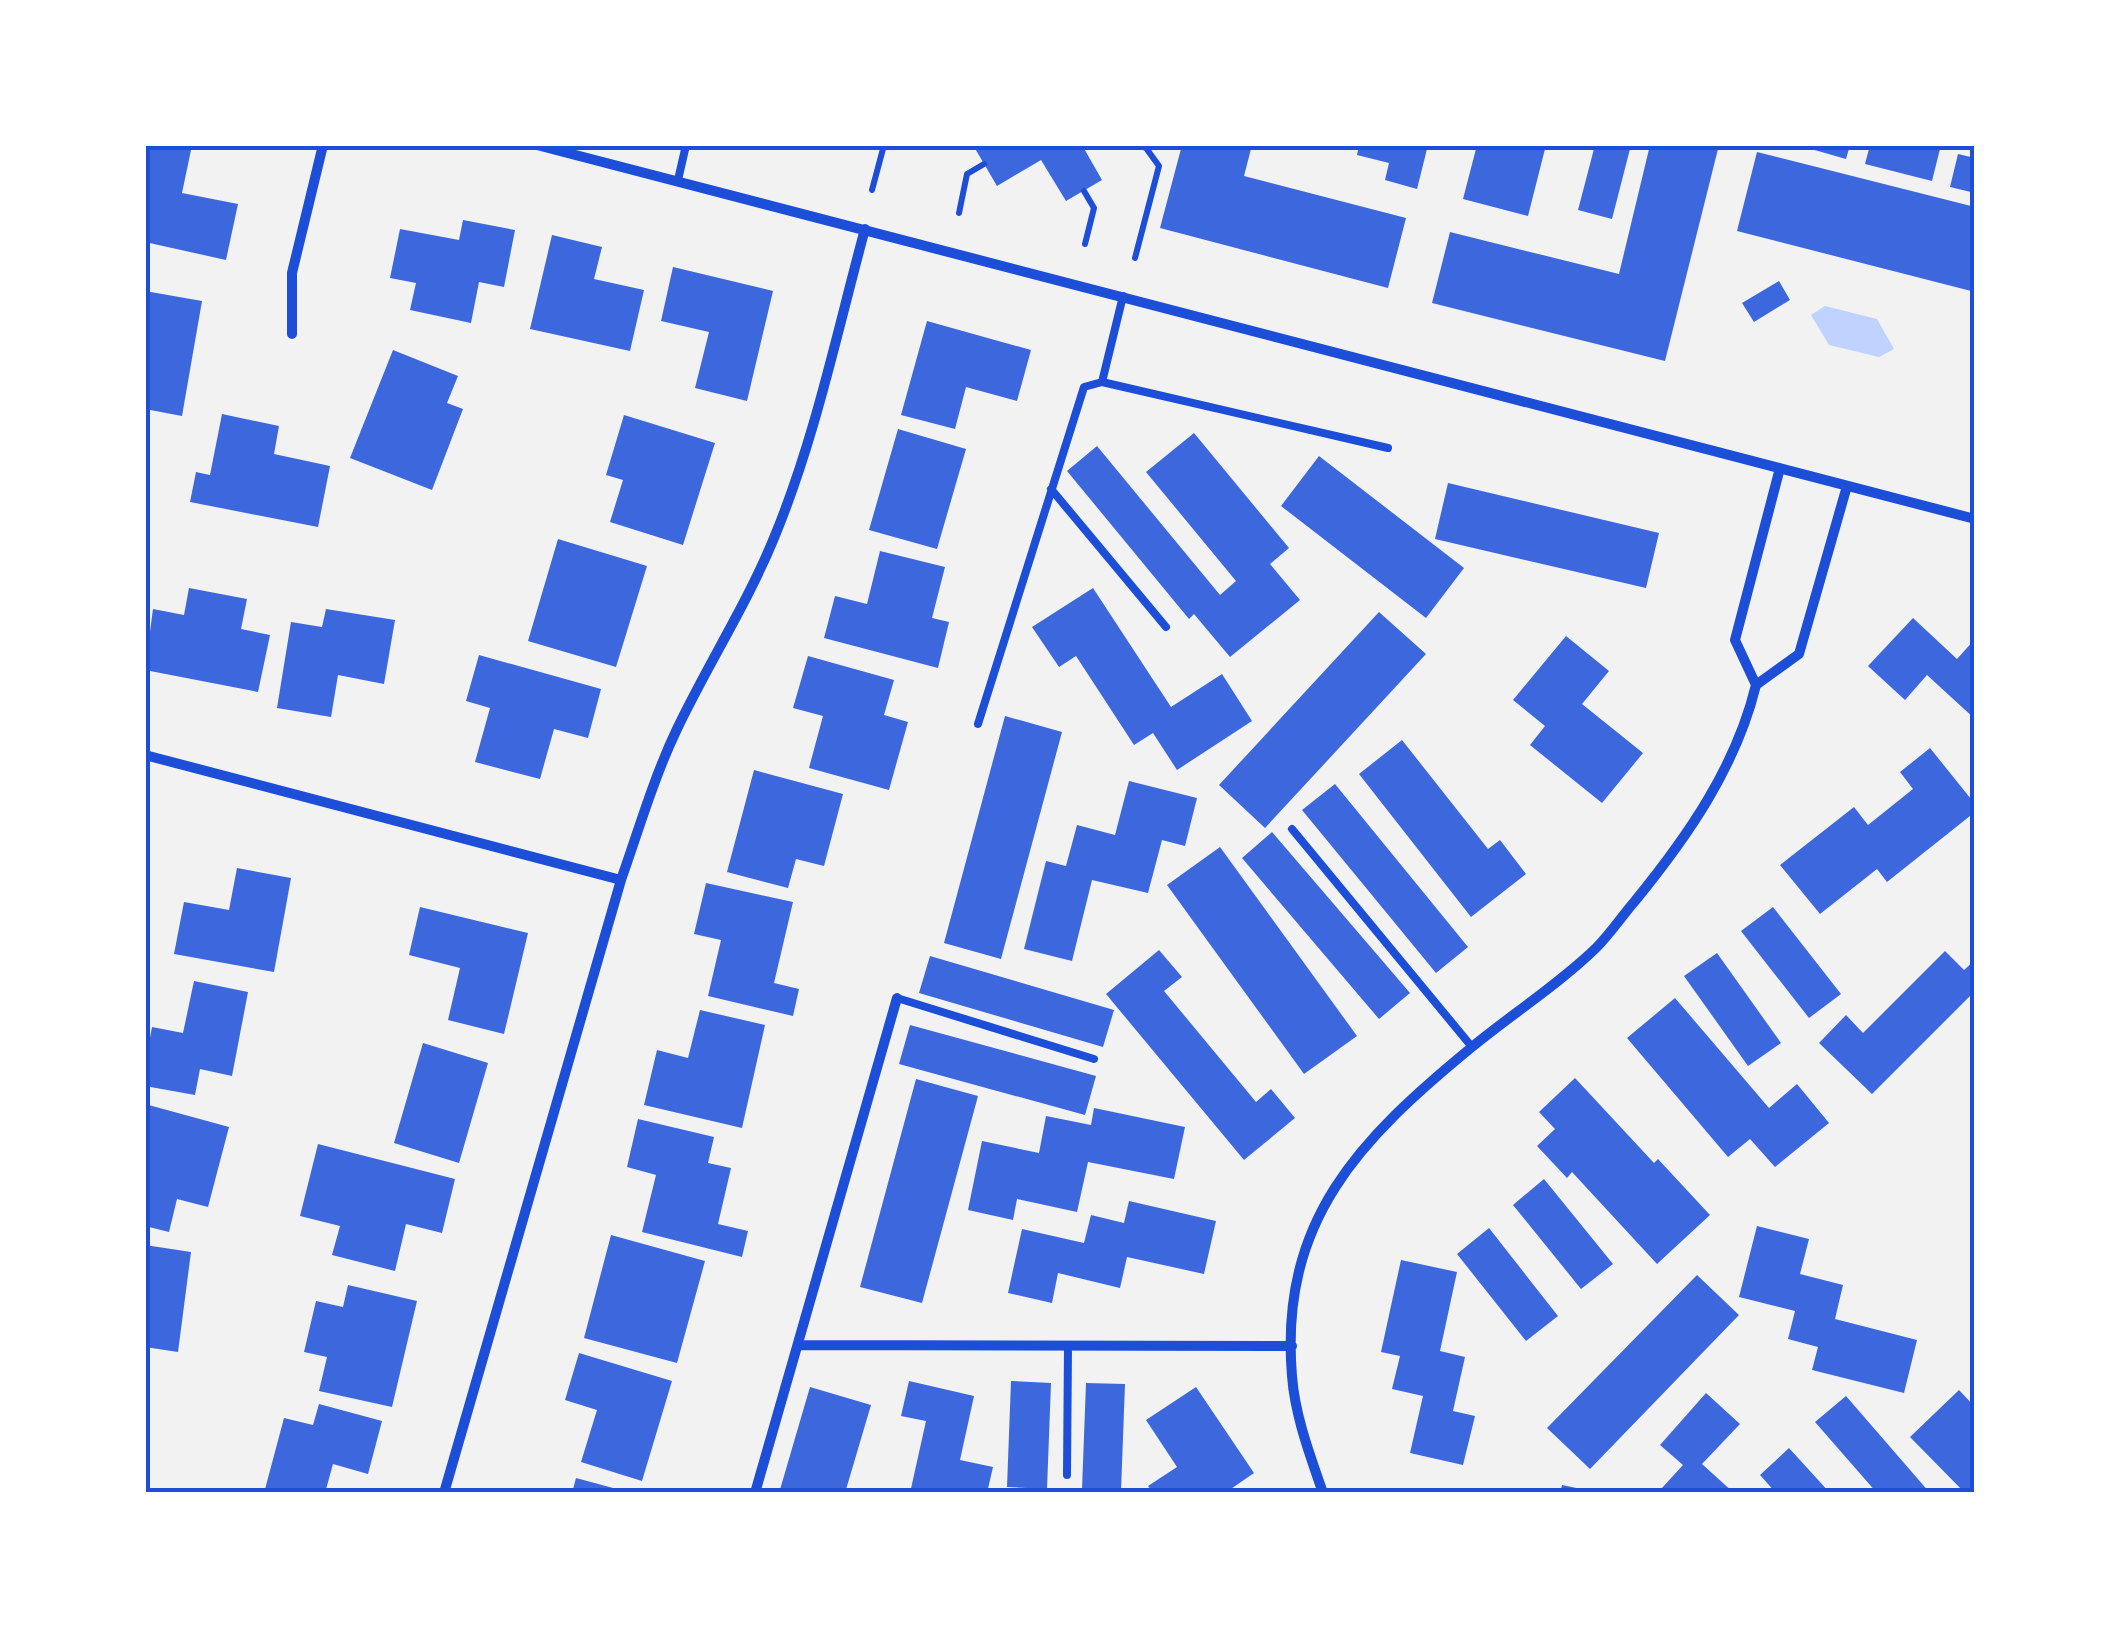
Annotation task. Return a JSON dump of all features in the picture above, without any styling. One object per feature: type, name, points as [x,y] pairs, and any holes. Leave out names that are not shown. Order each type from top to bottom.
[{"type":"street","points":[[292,334],[292,273],[323,145]]},
{"type":"street","points":[[537,145],[1975,518]]},
{"type":"street","points":[[444,1493],[621,880],[678,727],[740,611],[774,537],[800,464],[865,229]]},
{"type":"street","points":[[1756,685],[1735,640],[1780,468]]},
{"type":"street","points":[[1322,1493],[1301,1428],[1292,1376],[1292,1346],[1299,1261],[1322,1208],[1346,1168],[1403,1105],[1597,948],[1652,881],[1702,811],[1730,763],[1756,685],[1800,654],[1847,486]]},
{"type":"street","points":[[145,756],[621,880]]},
{"type":"street","points":[[755,1493],[897,998]]},
{"type":"street","points":[[798,1345],[1292,1346]]},
{"type":"lane","points":[[678,180],[686,145]]},
{"type":"lane","points":[[1102,382],[1123,296]]},
{"type":"lane","points":[[978,724],[1084,387],[1102,382],[1388,448]]},
{"type":"lane","points":[[1051,489],[1166,627]]},
{"type":"lane","points":[[1292,829],[1472,1047]]},
{"type":"lane","points":[[897,998],[1094,1059]]},
{"type":"lane","points":[[1067,1475],[1068,1346]]},
{"type":"path","points":[[872,190],[884,145]]},
{"type":"path","points":[[1134,258],[1159,166],[1148,146],[1136,145]]},
{"type":"path","points":[[959,213],[967,174],[984,164]]},
{"type":"path","points":[[1084,191],[1094,208],[1085,244]]},
{"type":"water","points":[[1825,306],[1877,319],[1894,349],[1879,357],[1829,345],[1811,315]]},
{"type":"building","points":[[145,145],[191,150],[182,193],[238,204],[226,260],[145,242]]},
{"type":"building","points":[[973,145],[1082,145],[1102,180],[1066,201],[1041,160],[997,186]]},
{"type":"building","points":[[1182,145],[1252,145],[1244,176],[1406,218],[1388,288],[1160,228]]},
{"type":"building","points":[[1359,145],[1428,145],[1417,189],[1385,180],[1389,163],[1357,155]]},
{"type":"building","points":[[1477,145],[1546,145],[1528,216],[1463,199]]},
{"type":"building","points":[[1595,145],[1631,145],[1612,219],[1578,210]]},
{"type":"building","points":[[1650,145],[1719,145],[1665,361],[1432,303],[1450,232],[1619,274]]},
{"type":"building","points":[[1797,145],[1850,145],[1846,159]]},
{"type":"building","points":[[1870,145],[1925,145],[1940,149],[1932,181],[1865,164]]},
{"type":"building","points":[[1757,152],[1975,207],[1975,292],[1737,231]]},
{"type":"building","points":[[1958,154],[1975,158],[1975,193],[1950,187]]},
{"type":"building","points":[[463,220],[515,230],[504,287],[479,282],[471,323],[410,310],[416,283],[390,278],[400,229],[459,240]]},
{"type":"building","points":[[552,235],[602,247],[594,279],[644,290],[630,351],[530,329]]},
{"type":"building","points":[[673,267],[773,291],[747,401],[695,388],[709,332],[661,321]]},
{"type":"building","points":[[1779,281],[1790,300],[1754,322],[1742,303]]},
{"type":"building","points":[[145,291],[202,301],[182,416],[145,409]]},
{"type":"building","points":[[927,321],[1031,350],[1017,401],[966,387],[955,429],[901,415]]},
{"type":"building","points":[[393,350],[458,376],[447,403],[463,409],[432,490],[350,458]]},
{"type":"building","points":[[222,414],[279,426],[274,454],[330,466],[318,527],[190,502],[196,472],[210,475]]},
{"type":"building","points":[[624,415],[715,443],[683,545],[610,522],[623,480],[606,475]]},
{"type":"building","points":[[898,429],[966,449],[937,549],[869,530]]},
{"type":"building","points":[[1194,433],[1289,548],[1270,564],[1300,600],[1230,657],[1194,614],[1189,619],[1067,471],[1097,446],[1220,595],[1236,581],[1146,472]]},
{"type":"building","points":[[1319,456],[1464,568],[1426,618],[1281,506]]},
{"type":"building","points":[[1448,483],[1659,533],[1646,588],[1435,539]]},
{"type":"building","points":[[558,539],[647,566],[616,667],[528,641]]},
{"type":"building","points":[[880,551],[945,567],[932,618],[949,622],[938,668],[824,638],[835,596],[867,604]]},
{"type":"building","points":[[189,588],[247,599],[241,629],[270,635],[258,692],[145,670],[153,609],[184,615]]},
{"type":"building","points":[[1093,588],[1171,707],[1222,674],[1252,721],[1177,770],[1153,733],[1134,745],[1076,656],[1059,667],[1032,627]]},
{"type":"building","points":[[326,609],[395,620],[384,684],[338,675],[331,717],[277,708],[291,622],[322,627]]},
{"type":"building","points":[[1379,612],[1426,654],[1265,828],[1219,785]]},
{"type":"building","points":[[1913,618],[1957,659],[1975,639],[1975,719],[1927,675],[1905,700],[1868,666]]},
{"type":"building","points":[[1566,636],[1609,671],[1582,704],[1643,753],[1602,803],[1530,745],[1545,726],[1513,700]]},
{"type":"building","points":[[479,655],[601,689],[588,738],[554,729],[540,779],[475,762],[490,708],[466,701]]},
{"type":"building","points":[[808,656],[894,680],[884,715],[908,722],[889,790],[809,768],[823,716],[793,708]]},
{"type":"building","points":[[1005,716],[1062,732],[1001,959],[944,943]]},
{"type":"building","points":[[1402,740],[1488,849],[1500,840],[1526,874],[1471,917],[1359,774]]},
{"type":"building","points":[[1930,748],[1975,804],[1975,812],[1887,882],[1877,869],[1820,914],[1780,865],[1854,807],[1868,825],[1913,789],[1900,772]]},
{"type":"building","points":[[754,770],[843,794],[824,866],[796,859],[788,888],[727,872]]},
{"type":"building","points":[[1129,781],[1197,798],[1185,846],[1162,840],[1148,893],[1092,880],[1072,961],[1024,949],[1046,861],[1066,866],[1077,825],[1115,835]]},
{"type":"building","points":[[1335,784],[1468,947],[1436,973],[1302,810]]},
{"type":"building","points":[[1272,832],[1410,993],[1379,1019],[1242,858]]},
{"type":"building","points":[[1220,847],[1357,1036],[1304,1074],[1167,885]]},
{"type":"building","points":[[237,868],[291,878],[274,972],[174,954],[184,902],[229,910]]},
{"type":"building","points":[[706,883],[793,902],[774,983],[799,989],[793,1016],[708,996],[721,940],[694,934]]},
{"type":"building","points":[[420,907],[528,933],[504,1034],[448,1020],[460,968],[409,955]]},
{"type":"building","points":[[1773,907],[1841,994],[1809,1018],[1741,931]]},
{"type":"building","points":[[1159,950],[1182,977],[1164,991],[1256,1102],[1271,1089],[1295,1118],[1244,1160],[1106,994]]},
{"type":"building","points":[[1945,951],[1964,970],[1975,960],[1975,1001],[1970,996],[1872,1094],[1819,1043],[1846,1015],[1863,1033]]},
{"type":"building","points":[[1717,953],[1781,1043],[1748,1066],[1684,976]]},
{"type":"building","points":[[930,956],[1114,1010],[1103,1047],[919,993]]},
{"type":"building","points":[[194,981],[248,992],[232,1076],[200,1069],[195,1095],[145,1086],[152,1027],[183,1033]]},
{"type":"building","points":[[1675,998],[1769,1108],[1797,1084],[1829,1123],[1775,1167],[1750,1139],[1728,1157],[1627,1038]]},
{"type":"building","points":[[700,1010],[765,1025],[742,1128],[644,1105],[657,1050],[688,1058]]},
{"type":"building","points":[[910,1025],[1096,1076],[1085,1115],[899,1064]]},
{"type":"building","points":[[423,1043],[488,1063],[459,1163],[394,1143]]},
{"type":"building","points":[[1575,1078],[1654,1163],[1658,1159],[1710,1215],[1657,1264],[1572,1172],[1567,1178],[1537,1146],[1555,1129],[1539,1112]]},
{"type":"building","points":[[916,1079],[978,1096],[922,1303],[860,1287]]},
{"type":"building","points":[[145,1104],[229,1127],[208,1207],[177,1199],[169,1232],[145,1226]]},
{"type":"building","points":[[1094,1108],[1185,1127],[1174,1179],[1088,1162],[1077,1212],[1017,1199],[1013,1220],[968,1210],[982,1141],[1039,1153],[1046,1116],[1091,1125]]},
{"type":"building","points":[[638,1119],[714,1137],[708,1163],[731,1168],[718,1224],[748,1231],[742,1257],[642,1232],[656,1175],[627,1167]]},
{"type":"building","points":[[318,1144],[455,1179],[442,1233],[406,1224],[395,1271],[332,1255],[340,1226],[300,1216]]},
{"type":"building","points":[[1544,1179],[1613,1264],[1581,1289],[1513,1205]]},
{"type":"building","points":[[1129,1201],[1216,1221],[1204,1274],[1127,1257],[1120,1288],[1058,1273],[1052,1303],[1008,1293],[1022,1229],[1084,1243],[1091,1215],[1124,1223]]},
{"type":"building","points":[[1757,1226],[1809,1239],[1800,1274],[1843,1285],[1835,1319],[1917,1340],[1904,1393],[1812,1370],[1818,1347],[1788,1339],[1795,1311],[1739,1297]]},
{"type":"building","points":[[1489,1228],[1558,1316],[1526,1341],[1457,1254]]},
{"type":"building","points":[[611,1235],[705,1261],[677,1363],[584,1338]]},
{"type":"building","points":[[145,1245],[191,1252],[178,1352],[145,1347]]},
{"type":"building","points":[[1401,1260],[1457,1272],[1440,1351],[1465,1357],[1453,1411],[1475,1416],[1463,1465],[1410,1453],[1423,1396],[1392,1389],[1400,1356],[1381,1352]]},
{"type":"building","points":[[1697,1275],[1739,1315],[1590,1469],[1547,1428]]},
{"type":"building","points":[[348,1285],[417,1301],[392,1407],[319,1391],[327,1357],[304,1352],[316,1301],[343,1307]]},
{"type":"building","points":[[579,1353],[672,1381],[642,1481],[581,1462],[597,1410],[565,1400]]},
{"type":"building","points":[[909,1381],[974,1396],[960,1460],[993,1467],[987,1493],[910,1493],[926,1421],[901,1416]]},
{"type":"building","points":[[1011,1381],[1051,1383],[1047,1489],[1007,1487]]},
{"type":"building","points":[[1086,1383],[1125,1384],[1121,1491],[1082,1489]]},
{"type":"building","points":[[810,1387],[871,1405],[845,1493],[779,1493]]},
{"type":"building","points":[[1196,1387],[1254,1473],[1225,1493],[1153,1493],[1148,1486],[1177,1467],[1146,1420]]},
{"type":"building","points":[[1959,1390],[1975,1407],[1975,1493],[1965,1493],[1910,1437]]},
{"type":"building","points":[[1706,1393],[1740,1424],[1702,1464],[1734,1493],[1666,1493],[1661,1489],[1683,1465],[1660,1445]]},
{"type":"building","points":[[1846,1396],[1930,1493],[1877,1493],[1815,1422]]},
{"type":"building","points":[[319,1404],[382,1421],[368,1474],[333,1464],[325,1493],[264,1493],[284,1418],[313,1425]]},
{"type":"building","points":[[1789,1448],[1830,1493],[1776,1493],[1760,1475]]},
{"type":"building","points":[[576,1478],[628,1492],[628,1493],[572,1493]]},
{"type":"building","points":[[1562,1485],[1591,1491],[1591,1493],[1560,1493]]}]
